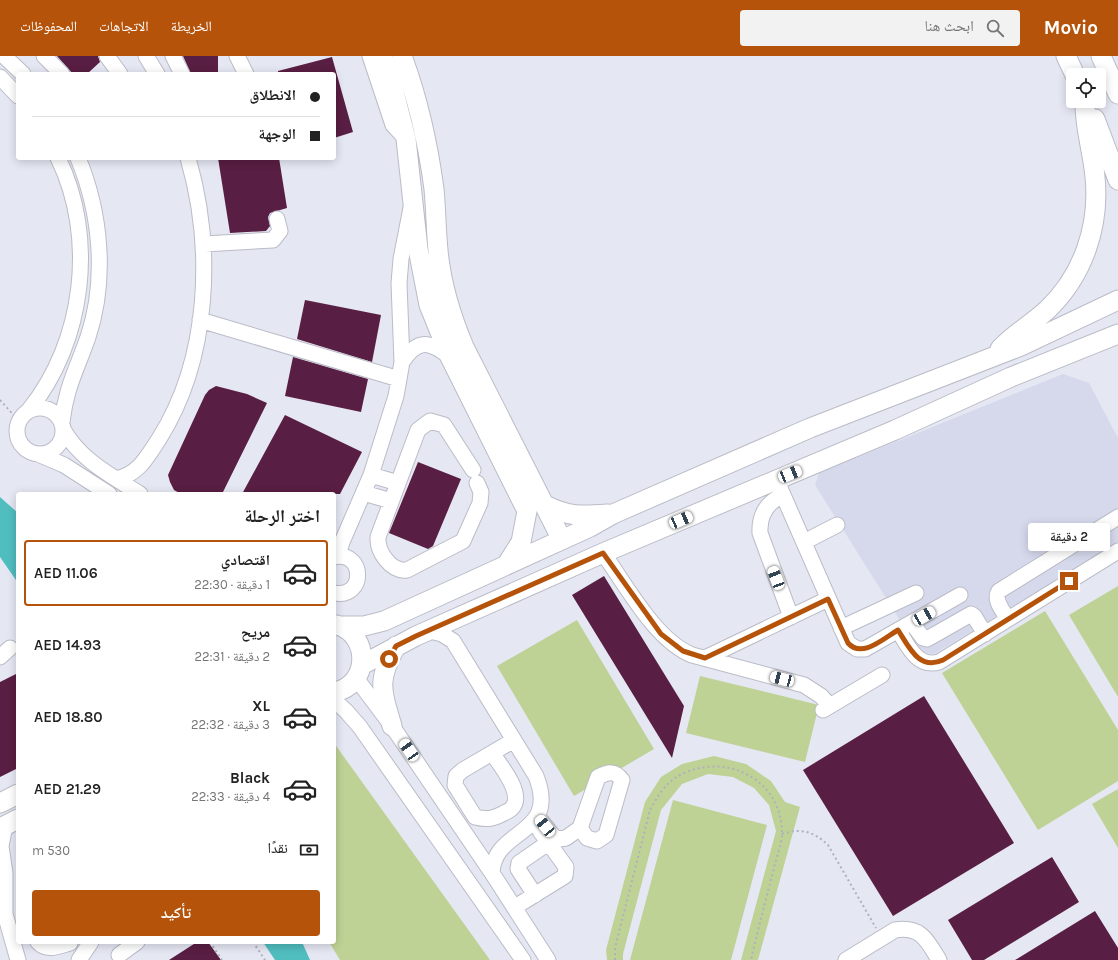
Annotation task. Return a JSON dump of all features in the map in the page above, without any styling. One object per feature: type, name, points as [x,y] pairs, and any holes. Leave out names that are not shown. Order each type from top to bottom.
[{"type":"main road","points":[[382,56],[392,84],[406,140],[422,277],[429,305],[450,357],[527,511],[521,542],[507,564]]},
{"type":"main road","points":[[402,56],[419,112],[429,158],[434,191],[438,250],[446,300],[464,347],[562,540]]},
{"type":"main road","points":[[1066,56],[1072,68]]},
{"type":"main road","points":[[1101,56],[1118,94]]},
{"type":"main road","points":[[991,357],[1054,302],[1069,284],[1087,250],[1092,232],[1096,195],[1096,178],[1087,108]]},
{"type":"main road","points":[[1089,108],[1118,180]]},
{"type":"main road","points":[[1099,108],[1103,113],[1118,143]]},
{"type":"main road","points":[[338,625],[364,626],[384,621],[507,564],[590,528],[613,514],[810,428],[1051,332],[1118,300]]},
{"type":"main road","points":[[336,691],[344,688],[359,671],[396,646],[603,553],[780,487],[1079,349],[1118,334]]},
{"type":"main road","points":[[1079,349],[1118,349]]},
{"type":"main road","points":[[545,505],[560,513],[578,516],[613,514]]},
{"type":"main road","points":[[338,625],[357,638],[361,647],[359,671]]},
{"type":"main road","points":[[392,726],[382,688],[382,678],[384,668],[396,646]]},
{"type":"main road","points":[[0,804],[16,795]]},
{"type":"street","points":[[4,56],[21,72]]},
{"type":"street","points":[[44,56],[60,72]]},
{"type":"street","points":[[107,56],[119,72]]},
{"type":"street","points":[[146,56],[156,72]]},
{"type":"street","points":[[173,56],[181,72]]},
{"type":"street","points":[[238,56],[245,72]]},
{"type":"street","points":[[370,56],[393,125],[406,140]]},
{"type":"street","points":[[0,77],[16,94]]},
{"type":"street","points":[[59,160],[69,188],[76,215],[80,269],[78,296],[73,322],[60,360],[47,386],[24,416],[17,435],[24,448],[64,465],[106,492]]},
{"type":"street","points":[[38,454],[46,454],[59,444],[63,426],[67,390],[88,337],[98,287],[97,232],[92,204],[79,160]]},
{"type":"street","points":[[141,492],[141,474],[145,461],[163,432],[177,403],[188,373],[200,320],[205,278],[204,244],[198,195],[189,160]]},
{"type":"street","points":[[336,592],[347,592],[352,589],[358,579],[357,568],[354,563],[344,557],[336,557],[371,475],[392,413],[399,379],[402,362],[399,283],[401,259],[412,201]]},
{"type":"street","points":[[204,244],[273,240],[280,230],[277,219]]},
{"type":"street","points":[[223,243],[230,248],[240,251],[268,251],[277,248]]},
{"type":"street","points":[[200,320],[399,379]]},
{"type":"street","points":[[402,362],[414,347],[423,344],[433,345],[450,357]]},
{"type":"street","points":[[24,416],[42,408],[48,409],[58,416],[79,452],[116,479],[138,492]]},
{"type":"street","points":[[430,422],[440,422],[448,428],[475,476],[481,492],[480,503],[463,541],[407,570],[398,570],[394,568],[381,551],[378,542],[379,531],[398,483],[418,430],[421,426],[430,422]]},
{"type":"street","points":[[116,479],[130,474],[145,461]]},
{"type":"street","points":[[371,475],[398,483]]},
{"type":"street","points":[[780,487],[850,646],[861,650],[960,595]]},
{"type":"street","points":[[780,487],[766,507],[760,519],[760,533],[791,617]]},
{"type":"street","points":[[364,493],[391,501]]},
{"type":"street","points":[[1008,619],[996,597],[999,591],[1118,517]]},
{"type":"street","points":[[804,542],[837,525]]},
{"type":"street","points":[[898,630],[915,656],[924,662],[932,663],[943,660],[1118,551]]},
{"type":"street","points":[[603,553],[661,634],[683,651],[804,685],[821,696],[826,708],[882,675]]},
{"type":"street","points":[[841,628],[916,593]]},
{"type":"street","points":[[705,658],[828,599]]},
{"type":"street","points":[[912,623],[922,638],[926,639],[971,614],[974,616],[985,634]]},
{"type":"street","points":[[453,641],[454,629],[460,617]]},
{"type":"street","points":[[430,631],[442,634],[453,641],[536,776],[539,785],[541,796],[535,818],[523,832],[504,844],[493,847],[475,848]]},
{"type":"street","points":[[359,671],[392,726],[492,872],[548,960]]},
{"type":"street","points":[[336,702],[360,727],[522,960]]},
{"type":"street","points":[[492,753],[516,792],[515,801],[512,808],[500,816],[494,819],[484,820],[475,817],[455,785],[456,776],[463,770],[514,740]]},
{"type":"street","points":[[535,818],[554,837],[559,839],[566,838],[580,828]]},
{"type":"street","points":[[515,907],[565,876],[567,872],[566,867],[548,843],[535,818]]},
{"type":"street","points":[[8,824],[1,846],[4,866],[2,874],[5,914],[8,931],[18,960]]},
{"type":"street","points":[[535,895],[518,868],[519,863],[548,843]]},
{"type":"street","points":[[492,872],[496,854],[504,844]]},
{"type":"street","points":[[846,960],[896,930],[911,929],[921,934],[939,960]]},
{"type":"street","points":[[41,944],[49,948],[65,944]]},
{"type":"street","points":[[70,944],[79,959],[90,944]]},
{"type":"street","points":[[120,952],[134,944]]},
{"type":"street","points":[[526,960],[534,958],[542,960]]},
{"type":"path","points":[[0,400],[24,416]]},
{"type":"path","points":[[615,960],[615,948],[650,810],[662,789],[680,774],[703,766],[726,766],[749,774],[767,790],[778,810],[782,834],[751,960]]},
{"type":"path","points":[[782,834],[795,830],[807,831],[819,836],[828,845],[882,938]]},
{"type":"path","points":[[211,944],[222,960]]},
{"type":"path","points":[[254,944],[265,960]]},
{"type":"shaded area","points":[[1063,374],[1089,383],[1118,438],[1118,543],[934,654],[920,652],[815,485],[819,473]]},
{"type":"green space","points":[[1118,586],[1118,697],[1069,615]]},
{"type":"green space","points":[[1045,611],[1118,730],[1118,781],[1038,830],[942,673]]},
{"type":"green space","points":[[577,620],[654,749],[574,796],[497,666]]},
{"type":"green space","points":[[700,676],[819,705],[805,762],[686,733]]},
{"type":"green space","points":[[336,746],[490,960],[340,960],[330,944],[336,944]]},
{"type":"green space","points":[[714,756],[746,764],[771,781],[785,802],[800,807],[758,960],[741,960],[776,831],[769,805],[754,788],[733,777],[708,774],[682,784],[661,810],[623,954],[623,960],[607,960],[606,950],[645,802],[661,777],[682,764]]},
{"type":"green space","points":[[1118,789],[1118,848],[1092,804]]},
{"type":"green space","points":[[673,800],[767,825],[731,960],[630,960]]},
{"type":"water","points":[[0,497],[16,511],[16,580],[0,557]]},
{"type":"water","points":[[264,944],[303,944],[310,960],[275,960]]},
{"type":"building","points":[[57,56],[98,56],[100,62],[89,72],[71,72]]},
{"type":"building","points":[[183,56],[218,56],[218,72],[190,72]]},
{"type":"building","points":[[332,57],[353,132],[336,137],[336,72],[278,71]]},
{"type":"building","points":[[218,160],[279,160],[287,208],[270,213],[268,217],[270,226],[266,231],[230,233]]},
{"type":"building","points":[[305,300],[381,315],[372,362],[297,339]]},
{"type":"building","points":[[293,357],[368,379],[361,412],[285,396]]},
{"type":"building","points":[[216,386],[247,394],[267,403],[223,492],[178,492],[174,490],[168,475],[205,395],[209,390]]},
{"type":"building","points":[[285,415],[362,452],[340,494],[336,494],[336,492],[243,492]]},
{"type":"building","points":[[418,462],[461,479],[433,546],[428,549],[389,533]]},
{"type":"building","points":[[604,576],[684,706],[672,758],[572,595]]},
{"type":"building","points":[[16,674],[16,769],[0,777],[0,682]]},
{"type":"building","points":[[924,696],[1014,843],[893,916],[803,770]]},
{"type":"building","points":[[1052,857],[1079,902],[984,960],[972,960],[948,920]]},
{"type":"building","points":[[1095,911],[1118,948],[1118,960],[1015,960]]},
{"type":"building","points":[[194,944],[209,944],[221,960],[169,960]]},
{"type":"route","points":[[389,659],[396,646],[416,636],[603,553],[661,634],[668,641],[683,651],[705,658],[828,599],[848,643],[853,648],[861,650],[865,649],[898,630],[918,659],[928,663],[936,663],[1069,581]]}]
